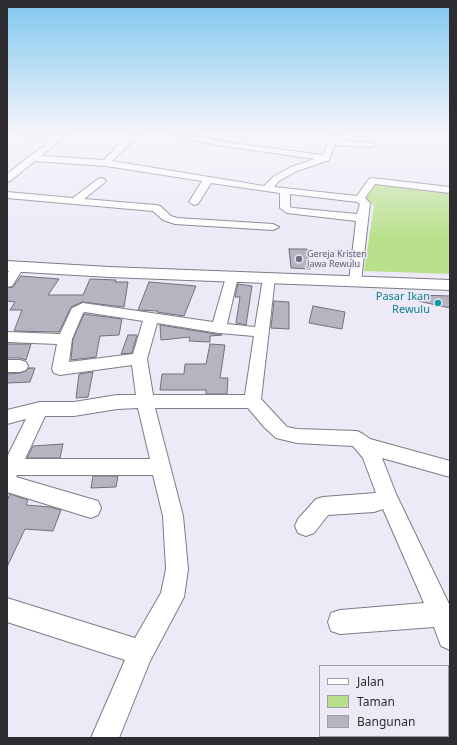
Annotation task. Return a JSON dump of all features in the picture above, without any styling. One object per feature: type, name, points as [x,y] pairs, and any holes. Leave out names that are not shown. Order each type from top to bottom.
[{"type":"main road","points":[[12,267],[355,282],[450,284]]},
{"type":"street","points":[[147,170],[266,189],[360,199],[366,204],[362,218],[355,282]]},
{"type":"street","points":[[266,189],[276,179],[293,170]]},
{"type":"street","points":[[194,202],[208,180]]},
{"type":"street","points":[[360,199],[370,182],[376,180],[450,190]]},
{"type":"street","points":[[76,200],[101,181]]},
{"type":"street","points":[[286,191],[285,208],[288,210],[362,218]]},
{"type":"street","points":[[7,195],[156,208],[167,218],[175,221],[273,227]]},
{"type":"street","points":[[7,283],[12,267]]},
{"type":"street","points":[[219,328],[232,277]]},
{"type":"street","points":[[269,278],[252,401],[270,422],[282,433],[297,436],[357,439],[364,445],[371,454],[387,496],[450,637]]},
{"type":"street","points":[[139,359],[60,369],[65,339],[77,311],[83,307],[219,328],[261,332]]},
{"type":"street","points":[[105,738],[141,653],[172,597],[178,569],[173,516],[146,401],[139,359],[151,318]]},
{"type":"street","points":[[7,337],[65,339]]},
{"type":"street","points":[[7,417],[40,409],[74,409],[104,406],[117,402],[252,401]]},
{"type":"street","points":[[9,475],[40,409]]},
{"type":"street","points":[[364,445],[450,469]]},
{"type":"street","points":[[9,475],[161,467]]},
{"type":"street","points":[[9,475],[91,508]]},
{"type":"street","points":[[306,526],[323,506],[374,503],[387,496]]},
{"type":"street","points":[[7,610],[141,653]]},
{"type":"street","points":[[340,622],[441,614]]},
{"type":"green space","points":[[370,181],[450,192],[450,274],[364,271],[374,206],[364,196]]},
{"type":"building","name":"Gereja Kristen Jawa Rewulu","points":[[289,249],[307,249],[310,269],[291,268]]},
{"type":"building","points":[[21,276],[59,279],[48,295],[83,295],[90,279],[128,282],[124,307],[82,302],[71,307],[59,332],[14,331],[22,310],[10,310],[15,302],[7,301],[7,288],[13,287]]},
{"type":"building","points":[[149,282],[196,286],[184,316],[157,312],[158,311],[138,310]]},
{"type":"building","points":[[238,284],[252,286],[246,325],[236,323],[240,297],[235,297]]},
{"type":"building","name":"Pasar Ikan Rewulu","points":[[419,295],[450,296],[450,308],[418,301]]},
{"type":"building","points":[[274,301],[289,302],[289,329],[271,328]]},
{"type":"building","points":[[313,306],[345,312],[342,329],[309,323]]},
{"type":"building","points":[[84,314],[122,319],[119,335],[100,336],[96,357],[71,360],[73,339]]},
{"type":"building","points":[[160,325],[222,335],[210,336],[210,342],[189,341],[190,337],[161,340]]},
{"type":"building","points":[[128,335],[137,335],[132,353],[121,354]]},
{"type":"building","points":[[7,344],[31,344],[26,360],[20,358],[7,358]]},
{"type":"building","points":[[210,344],[225,345],[220,378],[228,378],[227,394],[206,394],[206,390],[160,390],[162,374],[184,374],[185,364],[206,364]]},
{"type":"building","points":[[29,368],[35,368],[30,382],[7,383],[7,374],[20,373]]},
{"type":"building","points":[[93,372],[88,397],[76,398],[79,374]]},
{"type":"building","points":[[63,444],[60,458],[27,458],[33,446]]},
{"type":"building","points":[[93,476],[118,476],[116,487],[91,488]]},
{"type":"building","points":[[10,494],[28,500],[26,505],[50,507],[61,510],[53,531],[25,529],[7,567],[7,501]]},
{"type":"place","name":"Gereja Kristen Jawa Rewulu","points":[[299,259]]},
{"type":"place","name":"Pasar Ikan Rewulu","points":[[438,303]]}]
